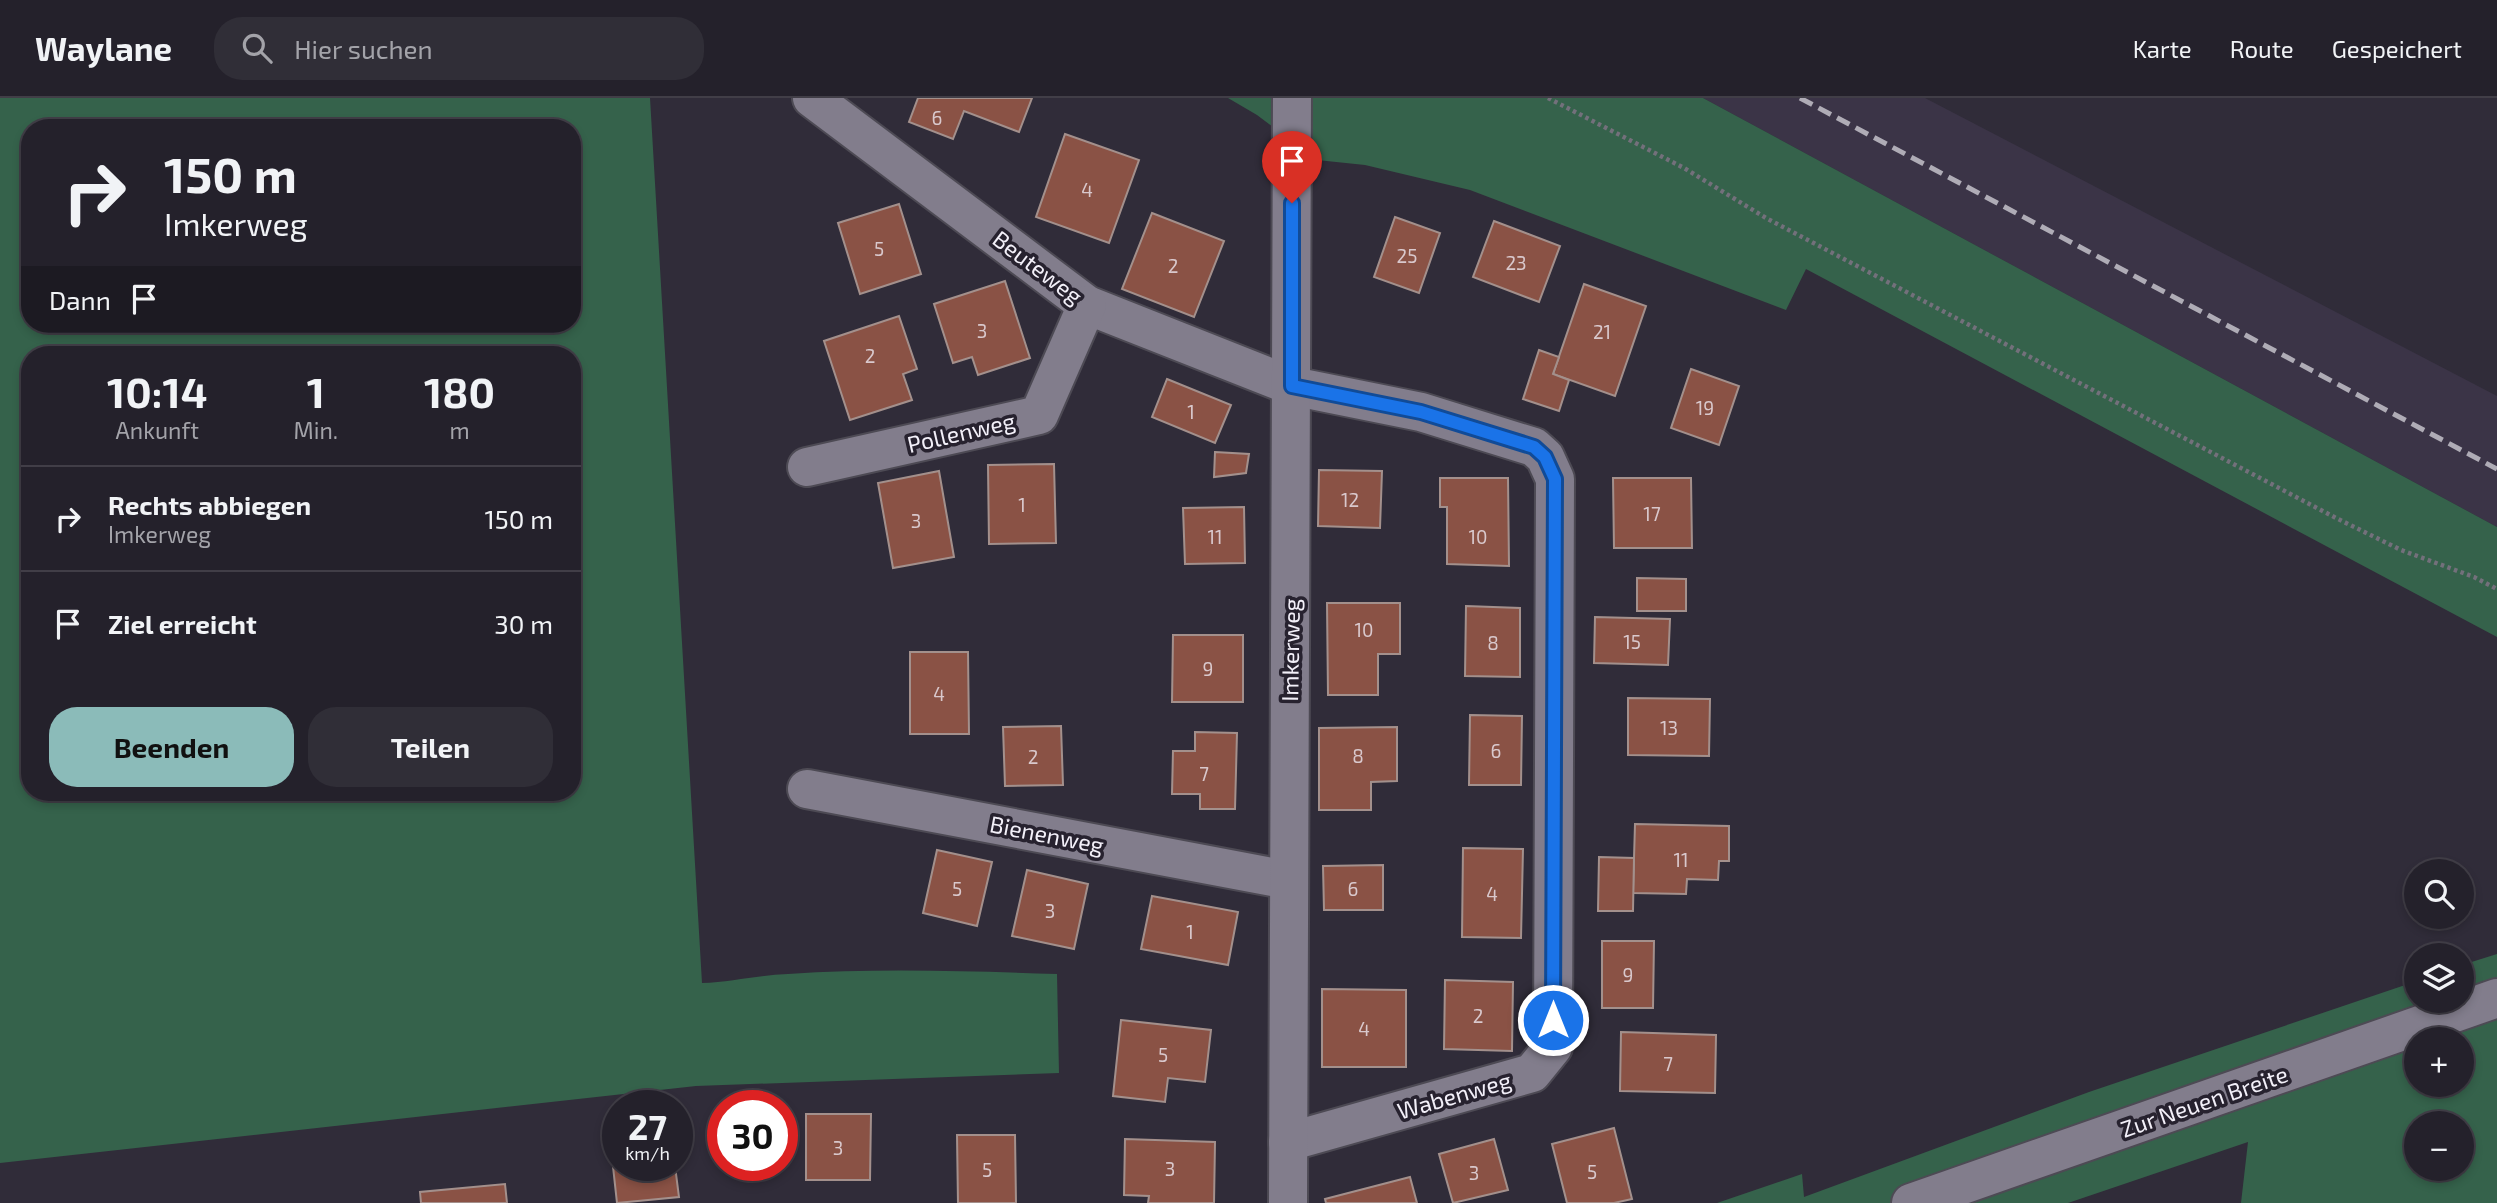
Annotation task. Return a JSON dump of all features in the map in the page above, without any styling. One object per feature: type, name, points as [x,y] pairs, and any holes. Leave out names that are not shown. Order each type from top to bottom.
[{"type":"street","name":"Beuteweg","points":[[812,98],[1087,305],[1292,386]]},
{"type":"street","name":"Imkerweg","points":[[1288,1203],[1292,98]]},
{"type":"street","name":"Pollenweg","points":[[807,467],[1039,415],[1087,305]]},
{"type":"street","name":"Wabenweg","points":[[1288,1142],[1532,1073],[1553,1047],[1555,479],[1545,457],[1534,447],[1421,412],[1292,386]]},
{"type":"street","name":"Bienenweg","points":[[807,789],[1288,880]]},
{"type":"street","name":"Zur Neuen Breite","points":[[1911,1203],[2497,998]]},
{"type":"path","points":[[1548,98],[1660,155],[1778,224],[2324,511],[2401,550],[2474,577],[2497,589]]},
{"type":"shaded area","points":[[1703,98],[1925,98],[2497,396],[2497,527]]},
{"type":"green space","points":[[0,98],[650,98],[702,983],[777,975],[855,971],[1057,974],[1059,1073],[696,1086],[660,1090],[602,1090],[602,1096],[0,1163]]},
{"type":"green space","points":[[1228,98],[1703,98],[2497,527],[2497,637],[1806,269],[1786,310],[1470,190],[1365,165],[1317,160],[1257,115]]},
{"type":"green space","points":[[2497,954],[2497,1203],[2241,1203],[2248,1142],[2068,1203],[1717,1203],[1802,1174],[1804,1197],[2089,1092],[2404,985],[2404,1013],[2474,1013],[2474,961]]},
{"type":"building","points":[[918,98],[1032,98],[1019,132],[964,111],[953,139],[909,122]]},
{"type":"building","points":[[1065,134],[1139,160],[1109,243],[1036,217]]},
{"type":"building","points":[[899,204],[921,274],[860,294],[838,223]]},
{"type":"building","points":[[1152,213],[1224,241],[1194,317],[1122,289]]},
{"type":"building","points":[[1395,217],[1440,233],[1419,293],[1374,277]]},
{"type":"building","points":[[1494,221],[1560,246],[1539,302],[1473,277]]},
{"type":"building","points":[[1005,281],[1030,358],[978,375],[972,357],[953,363],[934,304]]},
{"type":"building","points":[[1584,284],[1646,306],[1615,396],[1553,374]]},
{"type":"building","points":[[899,316],[917,369],[903,374],[912,400],[850,420],[824,341]]},
{"type":"building","points":[[1539,350],[1559,357],[1553,374],[1569,380],[1559,411],[1523,399]]},
{"type":"building","points":[[1691,369],[1739,386],[1719,445],[1671,428]]},
{"type":"building","points":[[1167,379],[1231,405],[1215,443],[1152,417]]},
{"type":"building","points":[[1215,452],[1249,454],[1246,473],[1214,477]]},
{"type":"building","points":[[1054,464],[1056,543],[989,544],[988,465]]},
{"type":"building","points":[[1319,470],[1382,471],[1380,528],[1318,526]]},
{"type":"building","points":[[939,471],[954,557],[893,568],[878,483]]},
{"type":"building","points":[[1440,478],[1508,478],[1509,566],[1447,564],[1447,507],[1440,507]]},
{"type":"building","points":[[1613,478],[1691,478],[1692,548],[1614,548]]},
{"type":"building","points":[[1244,507],[1245,563],[1185,564],[1183,508]]},
{"type":"building","points":[[1637,578],[1686,579],[1686,611],[1637,611]]},
{"type":"building","points":[[1327,603],[1400,603],[1400,654],[1378,654],[1378,695],[1328,695]]},
{"type":"building","points":[[1466,606],[1520,608],[1520,677],[1465,676]]},
{"type":"building","points":[[1595,617],[1670,619],[1668,665],[1594,663]]},
{"type":"building","points":[[1173,635],[1243,635],[1243,702],[1172,702]]},
{"type":"building","points":[[910,652],[968,652],[969,734],[910,734]]},
{"type":"building","points":[[1628,698],[1710,699],[1709,756],[1628,755]]},
{"type":"building","points":[[1470,715],[1522,716],[1521,785],[1469,785]]},
{"type":"building","points":[[1061,726],[1063,785],[1005,786],[1003,727]]},
{"type":"building","points":[[1397,727],[1397,781],[1371,782],[1371,810],[1319,810],[1319,728]]},
{"type":"building","points":[[1195,732],[1237,733],[1235,809],[1200,809],[1200,794],[1172,794],[1173,751],[1195,751]]},
{"type":"building","points":[[1635,824],[1729,826],[1729,861],[1719,861],[1718,880],[1687,879],[1686,894],[1633,893]]},
{"type":"building","points":[[1463,848],[1523,849],[1521,938],[1462,937]]},
{"type":"building","points":[[937,850],[992,862],[977,926],[923,913]]},
{"type":"building","points":[[1599,857],[1634,858],[1633,911],[1598,911]]},
{"type":"building","points":[[1383,865],[1383,910],[1324,910],[1323,866]]},
{"type":"building","points":[[1027,870],[1088,884],[1074,949],[1012,936]]},
{"type":"building","points":[[1152,896],[1238,912],[1228,965],[1141,949]]},
{"type":"building","points":[[1602,941],[1654,941],[1653,1008],[1602,1008]]},
{"type":"building","points":[[1445,980],[1513,982],[1512,1051],[1444,1049]]},
{"type":"building","points":[[1322,989],[1406,990],[1406,1067],[1322,1067]]},
{"type":"building","points":[[1121,1020],[1211,1030],[1205,1082],[1168,1078],[1165,1102],[1113,1096]]},
{"type":"building","points":[[1621,1032],[1716,1035],[1715,1093],[1620,1091]]},
{"type":"building","points":[[806,1114],[871,1114],[870,1180],[806,1180]]},
{"type":"building","points":[[1614,1128],[1632,1199],[1614,1203],[1567,1203],[1552,1144]]},
{"type":"building","points":[[957,1135],[1015,1135],[1016,1203],[958,1203]]},
{"type":"building","points":[[1125,1139],[1215,1142],[1214,1203],[1148,1203],[1149,1196],[1124,1195]]},
{"type":"building","points":[[1494,1139],[1508,1190],[1453,1203],[1439,1154]]},
{"type":"building","points":[[1410,1177],[1417,1203],[1326,1203],[1325,1199]]},
{"type":"building","points":[[615,1181],[677,1181],[679,1197],[617,1203]]},
{"type":"building","points":[[505,1184],[507,1203],[421,1203],[420,1192]]},
{"type":"railway","points":[[1800,98],[2497,469]]},
{"type":"route","points":[[1292,203],[1292,386],[1421,412],[1534,447],[1545,457],[1555,479],[1553,1020]]}]
